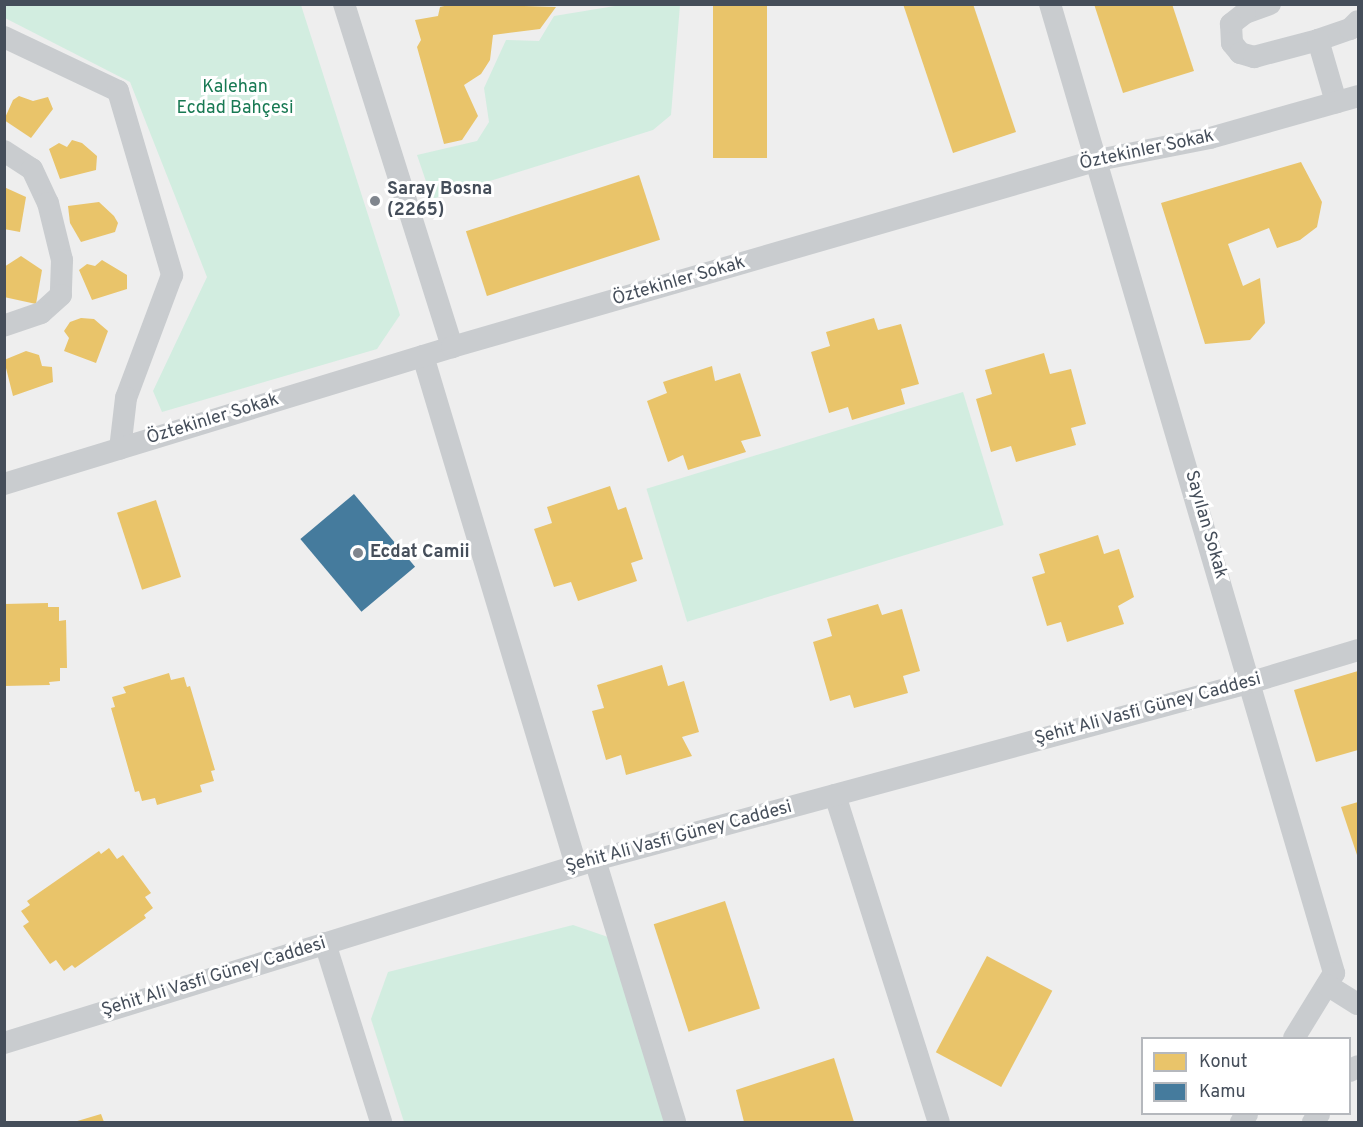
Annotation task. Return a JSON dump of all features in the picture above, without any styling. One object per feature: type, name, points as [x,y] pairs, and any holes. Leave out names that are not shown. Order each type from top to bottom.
[{"type":"street","points":[[344,4],[452,347]]},
{"type":"street","name":"Sayılan Sokak","points":[[1050,4],[1252,682],[1334,973],[1294,1037]]},
{"type":"street","points":[[1270,4],[1245,14],[1231,24],[1232,43],[1240,53],[1254,57],[1318,40],[1350,29],[1359,21]]},
{"type":"street","points":[[4,37],[118,91],[172,275],[126,398],[120,449]]},
{"type":"street","points":[[1318,40],[1336,102]]},
{"type":"street","name":"Öztekinler Sokak","points":[[4,484],[452,347],[1098,160],[1210,138],[1359,96]]},
{"type":"street","points":[[4,151],[32,169],[48,203],[62,260],[61,295],[41,313],[4,326]]},
{"type":"street","points":[[423,356],[585,863],[675,1122]]},
{"type":"street","name":"Şehit Ali Vasfi Güney Caddesi","points":[[4,1043],[585,863],[1252,682],[1359,650]]},
{"type":"street","points":[[835,795],[939,1122]]},
{"type":"street","points":[[325,944],[381,1122]]},
{"type":"street","points":[[1327,985],[1359,1004]]},
{"type":"green space","name":"Kalehan Ecdad Bahçesi","points":[[4,5],[301,5],[400,315],[377,349],[162,412],[153,391],[207,277],[130,82],[5,18]]},
{"type":"green space","points":[[621,5],[680,5],[671,115],[653,130],[432,199],[417,155],[477,141],[489,122],[484,88],[506,40],[539,41],[554,16]]},
{"type":"green space","points":[[963,392],[1004,525],[687,622],[646,489]]},
{"type":"green space","points":[[573,925],[608,937],[665,1122],[404,1122],[371,1019],[388,972]]},
{"type":"building: Konut","points":[[453,4],[556,7],[540,29],[493,35],[490,60],[481,74],[464,85],[478,116],[462,140],[444,144],[417,47],[421,40],[415,20],[438,16],[440,7]]},
{"type":"building: Konut","points":[[713,4],[767,4],[767,158],[713,158]]},
{"type":"building: Konut","points":[[903,4],[973,4],[1016,132],[953,153]]},
{"type":"building: Konut","points":[[1094,4],[1172,4],[1194,71],[1123,93]]},
{"type":"building: Konut","points":[[19,96],[33,101],[48,97],[53,109],[31,138],[4,120],[13,100]]},
{"type":"building: Konut","points":[[72,140],[82,143],[97,156],[96,170],[60,179],[49,149],[59,143],[67,147]]},
{"type":"building: Konut","points":[[1301,162],[1322,202],[1317,227],[1300,240],[1277,248],[1269,228],[1228,244],[1243,286],[1260,278],[1265,323],[1250,340],[1205,344],[1161,203]]},
{"type":"building: Konut","points":[[639,175],[660,240],[487,296],[466,231]]},
{"type":"building: Konut","points":[[4,187],[26,197],[20,232],[4,229]]},
{"type":"building: Konut","points":[[99,202],[118,223],[115,232],[81,242],[70,223],[68,206]]},
{"type":"building: Konut","points":[[21,256],[42,270],[36,304],[4,297],[4,267]]},
{"type":"building: Konut","points":[[102,260],[127,275],[127,289],[92,300],[79,270],[87,264],[95,266]]},
{"type":"building: Konut","points":[[81,318],[94,319],[108,331],[96,363],[64,351],[69,338],[64,331],[70,322]]},
{"type":"building: Konut","points":[[874,318],[878,330],[901,324],[919,384],[901,389],[905,404],[852,420],[848,407],[829,413],[811,352],[830,346],[826,332]]},
{"type":"building: Konut","points":[[26,351],[39,355],[42,366],[52,367],[53,382],[13,396],[4,360]]},
{"type":"building: Konut","points":[[1044,353],[1050,374],[1071,369],[1086,424],[1071,428],[1076,445],[1016,462],[1011,446],[991,452],[976,399],[992,394],[985,370]]},
{"type":"building: Konut","points":[[712,366],[715,381],[740,373],[761,436],[741,441],[746,452],[688,470],[683,455],[668,462],[647,401],[667,393],[663,382]]},
{"type":"building: Konut","points":[[610,486],[618,510],[626,507],[643,559],[631,563],[637,581],[578,601],[571,582],[554,587],[534,529],[552,523],[547,507]]},
{"type":"building: Konut","points":[[156,500],[181,577],[142,590],[117,513]]},
{"type":"building: Konut","points":[[1098,535],[1104,554],[1119,549],[1134,597],[1118,606],[1124,624],[1067,642],[1061,622],[1047,626],[1032,577],[1045,573],[1039,554]]},
{"type":"building: Konut","points":[[48,603],[48,607],[59,607],[59,621],[66,620],[67,668],[60,668],[60,681],[49,682],[50,685],[4,686],[4,604]]},
{"type":"building: Konut","points":[[878,604],[882,615],[902,609],[920,671],[903,676],[908,693],[854,708],[850,695],[830,701],[813,642],[832,636],[827,619]]},
{"type":"building: Konut","points":[[662,665],[668,686],[684,681],[699,732],[682,737],[692,756],[626,775],[621,755],[606,760],[592,711],[604,708],[597,685]]},
{"type":"building: Konut","points":[[1358,671],[1358,750],[1316,762],[1294,690]]},
{"type":"building: Konut","points":[[169,673],[171,680],[184,677],[187,687],[190,686],[215,770],[211,771],[214,781],[200,785],[202,792],[157,805],[155,798],[142,801],[139,791],[135,792],[111,708],[115,707],[112,697],[126,693],[123,687]]},
{"type":"building: Konut","points":[[1358,802],[1358,858],[1341,807]]},
{"type":"building: Konut","points":[[109,848],[117,859],[123,855],[151,893],[145,897],[153,908],[144,915],[146,918],[75,968],[72,965],[64,971],[56,960],[50,964],[23,926],[29,922],[21,911],[30,905],[27,901],[99,851],[101,854]]},
{"type":"building: Konut","points":[[725,901],[760,1008],[689,1032],[654,924]]},
{"type":"building: Konut","points":[[987,956],[1052,991],[1001,1087],[936,1052]]},
{"type":"building: Konut","points":[[834,1058],[854,1122],[744,1122],[736,1090]]},
{"type":"building: Konut","points":[[101,1114],[104,1122],[74,1122]]},
{"type":"building: Kamu","name":"Ecdat Camii","points":[[354,494],[415,567],[361,612],[300,539]]},
{"type":"place","name":"Saray Bosna (2265)","points":[[375,201]]},
{"type":"place","name":"Ecdat Camii","points":[[358,553]]}]
